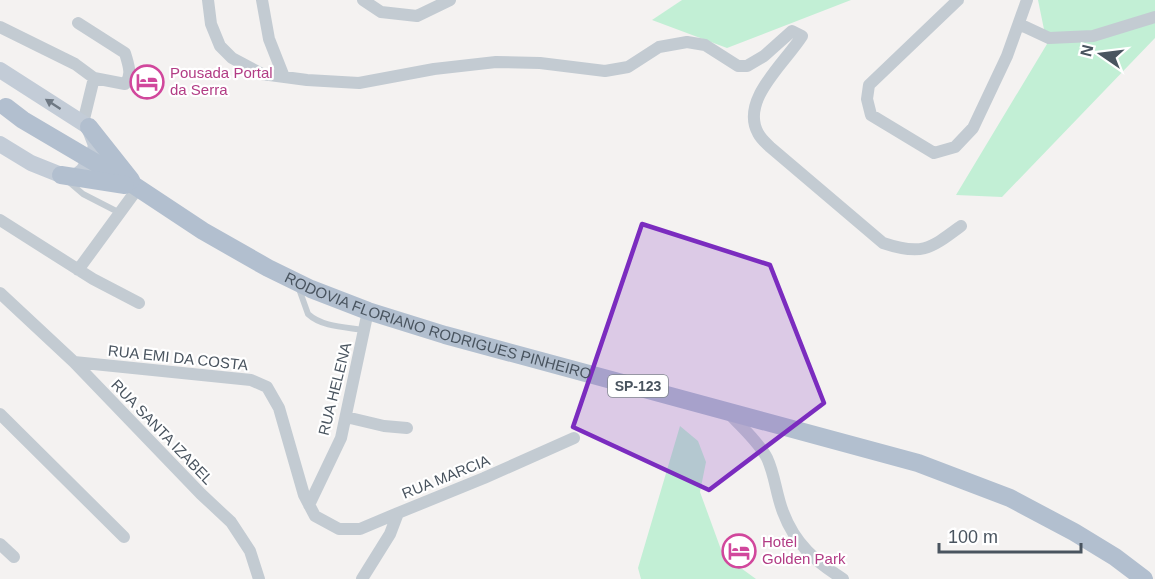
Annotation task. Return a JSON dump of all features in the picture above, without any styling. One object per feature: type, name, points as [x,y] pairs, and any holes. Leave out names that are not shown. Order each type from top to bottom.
[{"type":"main road","name":"RODOVIA FLORIANO RODRIGUES PINHEIRO","points":[[4,110],[137,187],[203,231],[296,282],[368,311],[445,335],[918,463],[984,487],[1074,532],[1115,557],[1144,579]]},
{"type":"main road","points":[[86,125],[137,187]]},
{"type":"main road","points":[[63,176],[137,187]]},
{"type":"street","points":[[208,0],[211,24],[220,46],[232,58],[262,74],[359,83],[434,69],[496,62],[540,63],[604,71],[628,67],[658,47],[687,42],[705,45],[738,66],[747,66],[764,56],[792,31],[802,36],[764,86],[754,105],[753,122],[759,135],[770,147],[883,243],[898,248],[922,250],[939,242],[961,226]]},
{"type":"street","points":[[262,0],[269,39],[284,77]]},
{"type":"street","points":[[363,0],[381,12],[417,16],[450,0]]},
{"type":"street","points":[[958,0],[870,85],[867,99],[871,115],[934,153],[955,147],[973,129],[1007,56],[1026,0]]},
{"type":"street","points":[[1019,24],[1049,38],[1093,36],[1155,17]]},
{"type":"street","points":[[0,27],[75,64],[94,78],[125,84],[129,79],[130,69],[125,53],[78,23]]},
{"type":"street","points":[[0,70],[86,125],[96,145],[90,161],[78,175],[63,176],[31,163],[0,144]]},
{"type":"street","points":[[86,125],[94,78]]},
{"type":"street","points":[[78,270],[137,187]]},
{"type":"street","points":[[0,220],[78,270],[139,303]]},
{"type":"street","name":"RUA SANTA IZABEL","points":[[0,293],[74,362],[201,494],[231,522],[250,550],[259,579]]},
{"type":"street","name":"RUA HELENA","points":[[309,505],[341,438],[368,311]]},
{"type":"street","name":"RUA EMI DA COSTA","points":[[74,362],[251,380],[267,387],[279,408],[304,495],[315,516],[339,529],[360,529],[398,513]]},
{"type":"street","points":[[727,411],[767,459],[783,511],[795,537],[821,565],[843,579]]},
{"type":"street","points":[[0,414],[124,537]]},
{"type":"street","points":[[346,417],[384,426],[407,428]]},
{"type":"street","name":"RUA MARCIA","points":[[362,579],[390,534],[398,513],[574,438]]},
{"type":"street","points":[[0,544],[14,557]]},
{"type":"lane","points":[[63,176],[82,194],[120,213]]},
{"type":"lane","points":[[296,282],[311,317],[329,325],[364,330]]},
{"type":"highlighted area","points":[[642,224],[770,265],[824,403],[709,490],[573,427]]},
{"type":"green space","points":[[682,0],[851,0],[727,48],[652,20]]},
{"type":"green space","points":[[1038,0],[1155,0],[1155,38],[1002,197],[956,195],[1047,44]]},
{"type":"green space","points":[[680,426],[698,441],[706,462],[700,492],[723,555],[756,579],[641,579],[638,568]]},
{"type":"place","name":"Pousada Portal da Serra","points":[[147,82]]},
{"type":"place","name":"Hotel Golden Park","points":[[739,551]]}]
